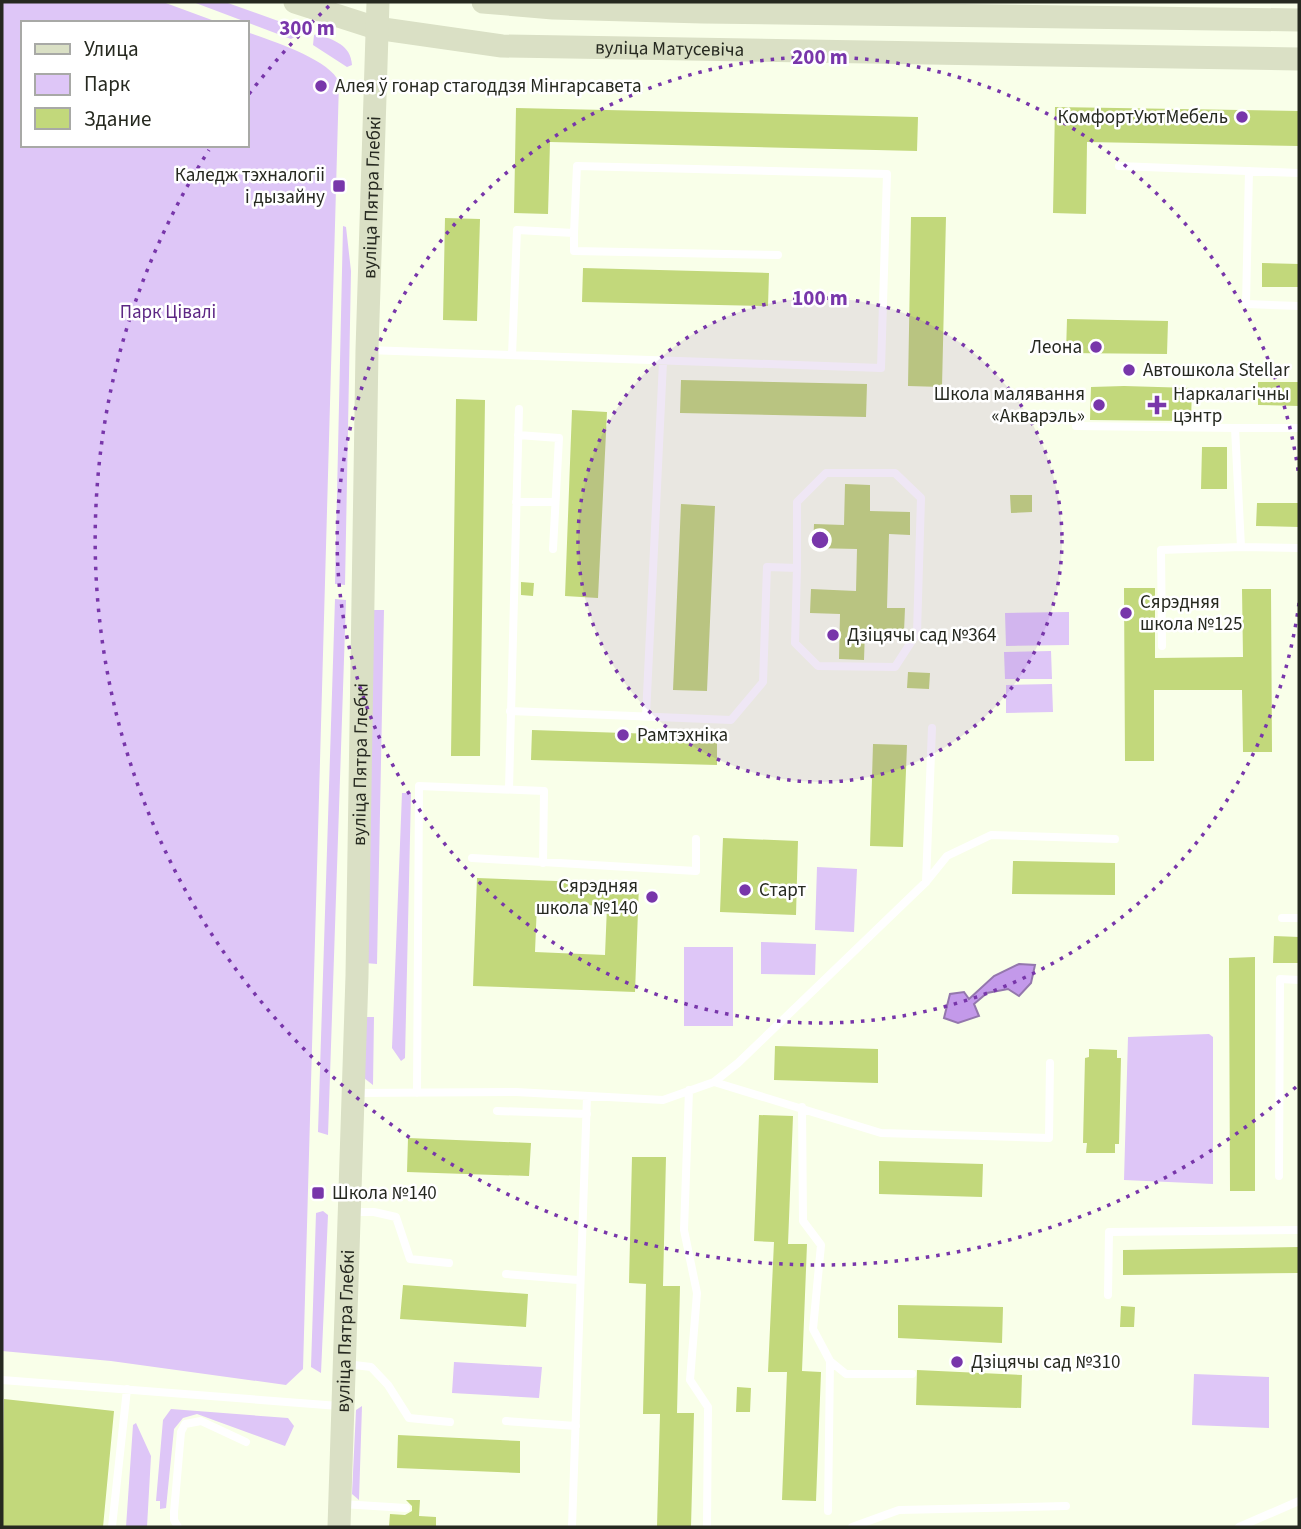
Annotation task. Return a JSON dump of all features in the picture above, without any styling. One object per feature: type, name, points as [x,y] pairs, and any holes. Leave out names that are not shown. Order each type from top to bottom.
[{"type":"main road","name":"вуліца Матусевіча","points":[[295,2],[376,27],[502,46],[1299,60]]},
{"type":"main road","name":"вуліца Пятра Глебкі","points":[[339,1527],[350,1212],[367,350],[378,2]]},
{"type":"main road","name":"вуліца Матусевіча","points":[[483,2],[553,8],[702,7],[823,13],[1299,20]]},
{"type":"main road","points":[[809,52],[823,30],[823,13]]},
{"type":"lane","points":[[367,350],[881,368],[887,174],[577,166],[574,251],[778,255]]},
{"type":"lane","points":[[1119,166],[1299,173]]},
{"type":"lane","points":[[1249,171],[1246,304],[1299,306]]},
{"type":"lane","points":[[512,355],[517,230],[574,233]]},
{"type":"lane","points":[[646,716],[663,362]]},
{"type":"lane","points":[[509,789],[519,409]]},
{"type":"lane","points":[[1076,426],[1299,428]]},
{"type":"lane","points":[[1235,428],[1241,547]]},
{"type":"lane","points":[[518,435],[559,438],[553,549]]},
{"type":"lane","points":[[826,473],[895,474],[921,498],[917,633],[895,667],[818,666],[795,643],[797,568],[797,502],[826,473]]},
{"type":"lane","points":[[516,502],[555,502]]},
{"type":"lane","points":[[1162,646],[1161,550],[1299,548]]},
{"type":"lane","points":[[510,710],[731,720],[763,682],[767,567],[797,568]]},
{"type":"lane","points":[[926,882],[932,728]]},
{"type":"lane","points":[[417,1093],[419,786],[544,791],[543,863]]},
{"type":"lane","points":[[353,1093],[516,1092],[663,1100],[714,1082],[926,882],[947,856],[991,835],[1115,839]]},
{"type":"lane","points":[[472,859],[695,871],[696,839]]},
{"type":"lane","points":[[1282,918],[1299,918]]},
{"type":"lane","points":[[1279,1175],[1280,979],[1299,979]]},
{"type":"lane","points":[[714,1082],[803,1107],[837,1122],[881,1133],[1049,1138],[1050,1063]]},
{"type":"lane","points":[[689,1090],[684,1230],[697,1293],[690,1380],[708,1407],[707,1527]]},
{"type":"lane","points":[[572,1527],[578,1280],[587,1097]]},
{"type":"lane","points":[[803,1107],[803,1221],[821,1245],[813,1329],[830,1361],[846,1374],[912,1374]]},
{"type":"lane","points":[[497,1111],[587,1114]]},
{"type":"lane","points":[[350,1212],[374,1212],[396,1217],[410,1259],[449,1263]]},
{"type":"lane","points":[[1108,1295],[1110,1232],[1299,1230]]},
{"type":"lane","points":[[506,1275],[578,1280]]},
{"type":"lane","points":[[828,1511],[830,1361]]},
{"type":"lane","points":[[344,1364],[370,1367],[388,1385],[409,1418],[450,1422]]},
{"type":"lane","points":[[2,1380],[342,1406]]},
{"type":"lane","points":[[112,1527],[127,1388]]},
{"type":"lane","points":[[175,1525],[181,1432],[185,1424],[201,1421],[246,1442]]},
{"type":"lane","points":[[506,1421],[576,1426]]},
{"type":"lane","points":[[1239,1527],[1299,1501]]},
{"type":"lane","points":[[340,1504],[405,1508]]},
{"type":"lane","points":[[852,1527],[899,1510],[1066,1506]]},
{"type":"green space","name":"Парк Цівалі","points":[[2,2],[163,2],[215,21],[21,21],[21,147],[248,147],[248,32],[312,58],[339,82],[303,1369],[286,1385],[111,1361],[2,1351]]},
{"type":"green space","points":[[193,2],[225,2],[295,27],[298,35],[291,39]]},
{"type":"green space","points":[[314,35],[345,48],[352,65],[347,67],[313,45]]},
{"type":"green space","points":[[343,226],[346,227],[351,271],[345,585],[335,584]]},
{"type":"green space","points":[[335,599],[346,600],[328,1135],[318,1132]]},
{"type":"green space","points":[[372,610],[384,610],[377,964],[365,963]]},
{"type":"green space","points":[[1069,612],[1069,645],[1006,646],[1005,613]]},
{"type":"green space","points":[[1051,651],[1052,679],[1005,679],[1004,652]]},
{"type":"green space","points":[[1052,684],[1053,712],[1006,713],[1006,685]]},
{"type":"green space","points":[[402,793],[411,793],[405,1058],[401,1061],[392,1048]]},
{"type":"green space","points":[[817,867],[857,869],[854,932],[815,930]]},
{"type":"green space","points":[[761,942],[816,944],[815,975],[761,974]]},
{"type":"green space","points":[[684,947],[733,947],[733,1026],[684,1026]]},
{"type":"green space","points":[[361,1017],[374,1017],[373,1085],[364,1078]]},
{"type":"green space","points":[[1209,1034],[1213,1037],[1213,1184],[1124,1180],[1128,1037]]},
{"type":"green space","points":[[323,1211],[328,1215],[321,1373],[311,1367],[316,1213]]},
{"type":"green space","points":[[454,1362],[542,1367],[539,1398],[452,1393]]},
{"type":"green space","points":[[1194,1374],[1269,1377],[1269,1428],[1192,1425]]},
{"type":"green space","points":[[362,1406],[359,1500],[352,1494],[356,1410]]},
{"type":"green space","points":[[171,1409],[288,1418],[294,1426],[285,1446],[197,1414],[183,1418],[174,1429],[166,1508],[160,1509],[160,1501],[156,1501],[163,1420]]},
{"type":"green space","points":[[136,1423],[151,1456],[147,1527],[126,1527],[133,1425]]},
{"type":"shaded area","points":[[1019,964],[1035,965],[1031,983],[1019,996],[1008,989],[987,993],[974,1004],[979,1016],[958,1023],[944,1018],[950,994],[964,992],[969,999],[994,976]]},
{"type":"building","points":[[1055,107],[1299,111],[1299,146],[1087,142],[1086,214],[1053,213]]},
{"type":"building","points":[[516,108],[918,117],[917,151],[550,142],[548,214],[514,213]]},
{"type":"building","points":[[911,217],[946,217],[942,387],[908,386]]},
{"type":"building","points":[[445,218],[480,219],[477,321],[443,320]]},
{"type":"building","points":[[1262,263],[1299,264],[1299,287],[1262,287]]},
{"type":"building","points":[[583,268],[769,273],[768,306],[582,302]]},
{"type":"building","points":[[1067,319],[1168,321],[1167,354],[1066,353]]},
{"type":"building","points":[[681,380],[867,384],[866,417],[680,413]]},
{"type":"building","points":[[1258,382],[1299,382],[1299,406],[1258,405]]},
{"type":"building","points":[[1091,387],[1192,388],[1191,421],[1090,420]]},
{"type":"building","points":[[456,399],[485,400],[480,756],[451,756]]},
{"type":"building","points":[[572,410],[607,412],[598,598],[565,596]]},
{"type":"building","points":[[1202,447],[1227,447],[1227,489],[1201,489]]},
{"type":"building","points":[[845,484],[870,485],[870,511],[910,512],[910,535],[889,534],[887,608],[905,608],[904,632],[865,630],[864,660],[839,659],[840,614],[810,613],[811,589],[856,591],[857,549],[813,548],[814,524],[844,525]]},
{"type":"building","points":[[1010,495],[1032,495],[1032,512],[1011,513]]},
{"type":"building","points":[[1257,503],[1299,503],[1299,527],[1256,526]]},
{"type":"building","points":[[681,504],[715,506],[707,691],[673,690]]},
{"type":"building","points":[[521,582],[534,583],[533,596],[521,595]]},
{"type":"building","points":[[1124,588],[1155,588],[1155,658],[1243,657],[1242,589],[1271,589],[1272,752],[1243,752],[1242,690],[1154,690],[1154,761],[1125,761]]},
{"type":"building","points":[[908,672],[930,673],[929,689],[907,688]]},
{"type":"building","points":[[532,730],[717,736],[717,765],[531,760]]},
{"type":"building","points":[[873,744],[907,745],[903,847],[870,846]]},
{"type":"building","points":[[723,838],[798,841],[796,915],[720,912]]},
{"type":"building","points":[[1013,861],[1115,863],[1115,895],[1012,894]]},
{"type":"building","points":[[477,878],[639,884],[635,992],[473,986]],"holes":[[[537,903],[607,906],[605,955],[535,952]]]},
{"type":"building","points":[[1274,936],[1299,937],[1299,963],[1273,963]]},
{"type":"building","points":[[1255,957],[1255,1191],[1230,1191],[1229,958]]},
{"type":"building","points":[[775,1046],[878,1049],[878,1083],[774,1080]]},
{"type":"building","points":[[1089,1049],[1117,1050],[1117,1058],[1121,1058],[1119,1144],[1115,1144],[1115,1153],[1086,1153],[1087,1143],[1083,1143],[1085,1058],[1089,1057]]},
{"type":"building","points":[[759,1115],[793,1116],[788,1244],[807,1244],[802,1371],[821,1372],[816,1501],[782,1500],[787,1372],[768,1372],[774,1242],[754,1241]]},
{"type":"building","points":[[408,1138],[531,1143],[529,1176],[407,1172]]},
{"type":"building","points":[[632,1157],[666,1157],[663,1286],[680,1286],[677,1413],[694,1413],[691,1527],[657,1527],[660,1414],[643,1414],[646,1284],[629,1283]]},
{"type":"building","points":[[879,1161],[983,1164],[982,1197],[879,1194]]},
{"type":"building","points":[[1299,1247],[1299,1273],[1123,1275],[1123,1250]]},
{"type":"building","points":[[403,1285],[528,1294],[526,1327],[400,1319]]},
{"type":"building","points":[[898,1305],[1003,1307],[1002,1343],[898,1338]]},
{"type":"building","points":[[1121,1306],[1135,1307],[1134,1327],[1120,1327]]},
{"type":"building","points":[[917,1370],[1022,1375],[1021,1408],[916,1405]]},
{"type":"building","points":[[737,1387],[751,1388],[750,1412],[736,1412]]},
{"type":"building","points":[[4,1399],[114,1411],[103,1527],[2,1527]]},
{"type":"building","points":[[398,1435],[520,1441],[520,1473],[397,1468]]},
{"type":"building","points":[[406,1500],[420,1500],[419,1516],[436,1517],[436,1527],[389,1527],[390,1514],[405,1515],[412,1511],[412,1506]]},
{"type":"place","name":"Алея ў гонар стагоддзя Мінгарсавета","points":[[321,86]]},
{"type":"place","name":"КомфортУютМебель","points":[[1242,117]]},
{"type":"place","name":"Каледж тэхналогіі і дызайну","points":[[339,186]]},
{"type":"place","name":"Леона","points":[[1096,347]]},
{"type":"place","name":"Автошкола Stellar","points":[[1129,370]]},
{"type":"place","name":"Школа малявання «Акварэль»","points":[[1099,405]]},
{"type":"place","name":"Наркалагічны цэнтр","points":[[1157,405]]},
{"type":"place","name":"Сярэдняя школа №125","points":[[1126,613]]},
{"type":"place","name":"Дзіцячы сад №364","points":[[833,635]]},
{"type":"place","name":"Рамтэхніка","points":[[623,735]]},
{"type":"place","name":"Старт","points":[[745,890]]},
{"type":"place","name":"Сярэдняя школа №140","points":[[652,897]]},
{"type":"place","name":"Школа №140","points":[[318,1193]]},
{"type":"place","name":"Дзіцячы сад №310","points":[[957,1362]]}]
